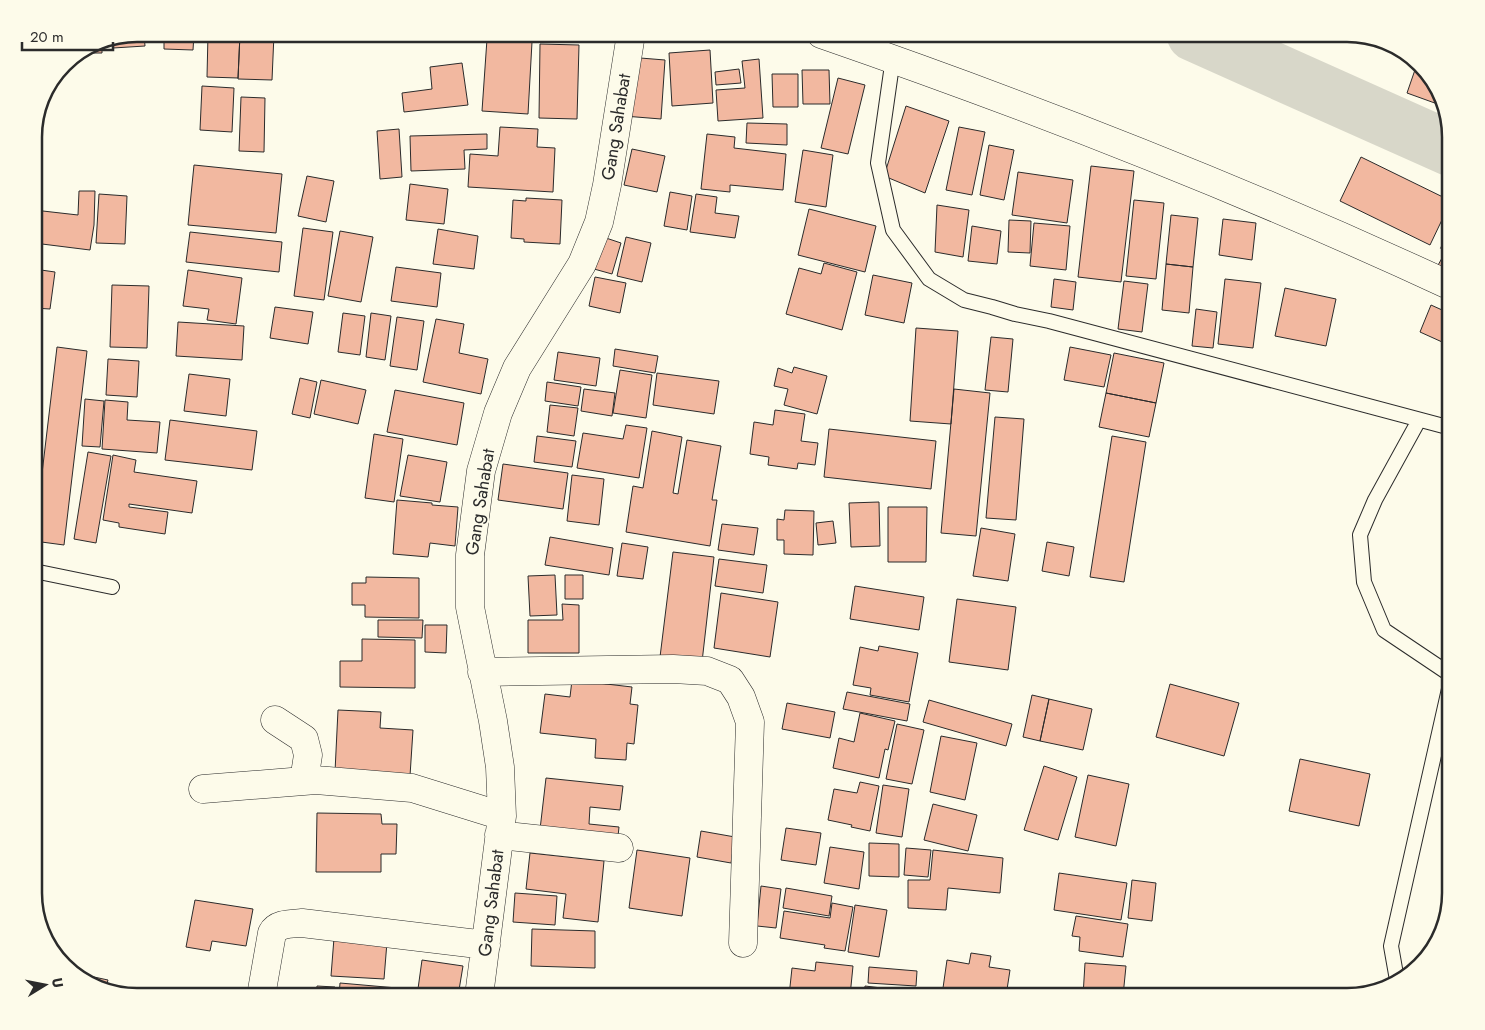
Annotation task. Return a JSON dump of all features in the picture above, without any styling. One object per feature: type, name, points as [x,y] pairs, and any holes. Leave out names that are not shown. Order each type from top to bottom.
[{"type":"street","points":[[846,42],[893,58],[1139,151],[1307,221],[1442,282]]},
{"type":"street","name":"Gang Sahabat","points":[[480,988],[500,826],[500,767],[493,721],[470,607],[470,555],[481,470],[498,413],[517,368],[582,264],[598,222],[607,185],[630,43]]},
{"type":"street","points":[[482,672],[673,669],[707,671],[730,680],[741,697],[750,722],[743,943]]},
{"type":"street","points":[[275,720],[304,739],[308,755],[304,781]]},
{"type":"street","points":[[203,789],[316,780],[412,788],[500,826],[619,848]]},
{"type":"street","points":[[262,988],[272,933],[274,929],[284,925],[302,923],[486,945]]},
{"type":"lane","points":[[893,58],[878,164],[893,230],[928,279],[964,300],[1442,426]]},
{"type":"lane","points":[[1419,420],[1375,500],[1360,535],[1364,582],[1384,630],[1442,669]]},
{"type":"lane","points":[[43,573],[112,587]]},
{"type":"lane","points":[[1396,975],[1391,946],[1442,720]]},
{"type":"building","points":[[145,43],[145,46],[113,48],[113,46],[119,44]]},
{"type":"building","points":[[164,43],[193,43],[193,50],[164,49]]},
{"type":"building","points":[[208,43],[240,43],[238,78],[207,77]]},
{"type":"building","points":[[240,43],[274,43],[272,80],[238,79]]},
{"type":"building","points":[[487,43],[532,43],[528,114],[482,111]]},
{"type":"building","points":[[540,44],[579,45],[577,119],[539,118]]},
{"type":"building","points":[[102,50],[102,53],[93,53]]},
{"type":"building","points":[[710,50],[713,103],[672,106],[669,53]]},
{"type":"building","points":[[628,57],[665,60],[661,119],[624,116]]},
{"type":"building","points":[[759,59],[763,118],[718,121],[716,90],[745,88],[742,61]]},
{"type":"building","points":[[462,63],[468,105],[404,112],[402,93],[432,89],[430,67]]},
{"type":"building","points":[[739,69],[741,83],[716,85],[715,72]]},
{"type":"building","points":[[802,70],[829,70],[830,104],[803,104]]},
{"type":"building","points":[[1415,71],[1427,84],[1436,103],[1407,93]]},
{"type":"building","points":[[772,74],[798,74],[798,107],[773,107]]},
{"type":"building","points":[[838,78],[865,85],[848,154],[821,148]]},
{"type":"building","points":[[202,86],[234,88],[232,132],[200,130]]},
{"type":"building","points":[[241,97],[265,98],[264,152],[239,151]]},
{"type":"building","points":[[906,106],[949,121],[925,193],[884,176]]},
{"type":"building","points":[[747,123],[787,124],[787,145],[746,143]]},
{"type":"building","points":[[500,127],[538,129],[537,147],[555,148],[553,192],[468,187],[470,154],[498,156]]},
{"type":"building","points":[[959,127],[985,132],[972,195],[946,190]]},
{"type":"building","points":[[399,129],[402,177],[380,179],[377,131]]},
{"type":"building","points":[[487,134],[487,149],[464,150],[465,169],[411,171],[410,136]]},
{"type":"building","points":[[707,134],[735,137],[734,148],[786,154],[783,190],[730,185],[730,192],[701,189]]},
{"type":"building","points":[[989,145],[1014,150],[1004,200],[980,195]]},
{"type":"building","points":[[632,149],[665,156],[657,192],[624,185]]},
{"type":"building","points":[[803,150],[833,155],[826,207],[795,202]]},
{"type":"building","points":[[1361,157],[1442,197],[1442,220],[1430,245],[1340,201]]},
{"type":"building","points":[[194,165],[282,174],[276,233],[188,225]]},
{"type":"building","points":[[1091,166],[1134,171],[1121,282],[1078,277]]},
{"type":"building","points":[[1018,172],[1073,180],[1067,223],[1012,215]]},
{"type":"building","points":[[307,176],[334,181],[326,222],[298,216]]},
{"type":"building","points":[[410,184],[448,189],[444,224],[406,220]]},
{"type":"building","points":[[79,191],[95,191],[94,225],[90,250],[43,244],[43,211],[78,215]]},
{"type":"building","points":[[670,192],[692,196],[687,230],[664,226]]},
{"type":"building","points":[[99,194],[127,196],[125,244],[96,243]]},
{"type":"building","points":[[696,194],[717,197],[715,213],[739,216],[735,238],[690,232]]},
{"type":"building","points":[[526,198],[562,200],[560,244],[524,242],[524,239],[511,238],[513,200],[526,201]]},
{"type":"building","points":[[1134,200],[1164,203],[1156,279],[1126,276]]},
{"type":"building","points":[[937,205],[969,210],[963,257],[935,252]]},
{"type":"building","points":[[809,209],[876,226],[865,272],[798,255]]},
{"type":"building","points":[[1171,215],[1198,218],[1193,267],[1166,264]]},
{"type":"building","points":[[1223,219],[1256,223],[1252,260],[1219,255]]},
{"type":"building","points":[[1009,220],[1031,221],[1030,253],[1008,252]]},
{"type":"building","points":[[1034,223],[1070,226],[1066,270],[1030,266]]},
{"type":"building","points":[[972,226],[1001,231],[997,264],[968,261]]},
{"type":"building","points":[[303,228],[333,232],[324,300],[294,296]]},
{"type":"building","points":[[438,229],[478,236],[474,269],[433,264]]},
{"type":"building","points":[[340,231],[373,237],[361,302],[328,296]]},
{"type":"building","points":[[190,232],[282,242],[279,272],[186,262]]},
{"type":"building","points":[[603,237],[621,243],[612,274],[594,269]]},
{"type":"building","points":[[626,237],[651,243],[642,282],[617,276]]},
{"type":"building","points":[[1442,258],[1442,270],[1437,267]]},
{"type":"building","points":[[824,263],[857,272],[842,330],[786,314],[799,268],[821,274]]},
{"type":"building","points":[[1166,264],[1193,267],[1189,313],[1162,310]]},
{"type":"building","points":[[396,267],[441,273],[437,307],[391,301]]},
{"type":"building","points":[[43,270],[55,272],[50,309],[43,309]]},
{"type":"building","points":[[188,270],[242,278],[236,324],[207,320],[209,309],[183,306]]},
{"type":"building","points":[[873,275],[912,283],[904,323],[865,315]]},
{"type":"building","points":[[595,277],[626,283],[620,313],[589,306]]},
{"type":"building","points":[[1054,279],[1076,282],[1073,310],[1051,307]]},
{"type":"building","points":[[1225,279],[1261,283],[1253,348],[1218,344]]},
{"type":"building","points":[[1124,281],[1148,284],[1142,332],[1118,329]]},
{"type":"building","points":[[112,285],[149,286],[147,348],[110,347]]},
{"type":"building","points":[[1285,288],[1336,299],[1326,346],[1275,336]]},
{"type":"building","points":[[1431,305],[1442,310],[1442,342],[1420,332]]},
{"type":"building","points":[[275,307],[313,312],[308,344],[270,338]]},
{"type":"building","points":[[1196,309],[1217,312],[1213,348],[1192,346]]},
{"type":"building","points":[[343,313],[365,316],[360,355],[338,352]]},
{"type":"building","points":[[371,313],[391,316],[385,360],[366,357]]},
{"type":"building","points":[[397,317],[424,321],[417,370],[390,366]]},
{"type":"building","points":[[436,319],[464,324],[459,353],[488,359],[481,394],[423,382]]},
{"type":"building","points":[[178,322],[244,326],[242,360],[176,356]]},
{"type":"building","points":[[916,328],[958,331],[951,424],[910,421]]},
{"type":"building","points":[[991,337],[1013,339],[1008,392],[985,390]]},
{"type":"building","points":[[57,347],[87,351],[64,545],[43,542],[43,465]]},
{"type":"building","points":[[1070,347],[1111,355],[1104,387],[1064,380]]},
{"type":"building","points":[[615,349],[658,356],[655,373],[613,366]]},
{"type":"building","points":[[558,352],[600,358],[596,386],[554,380]]},
{"type":"building","points":[[1114,353],[1164,363],[1156,403],[1106,393]]},
{"type":"building","points":[[108,359],[139,361],[137,397],[106,395]]},
{"type":"building","points":[[794,367],[827,376],[817,414],[784,405],[788,389],[774,386],[778,368],[792,373]]},
{"type":"building","points":[[620,370],[652,375],[646,418],[613,413]]},
{"type":"building","points":[[657,373],[719,381],[714,414],[653,405]]},
{"type":"building","points":[[189,374],[230,379],[226,416],[184,411]]},
{"type":"building","points":[[300,378],[317,382],[310,418],[292,414]]},
{"type":"building","points":[[321,380],[366,390],[358,424],[314,414]]},
{"type":"building","points":[[547,382],[581,387],[578,406],[545,401]]},
{"type":"building","points":[[584,389],[615,393],[612,416],[581,411]]},
{"type":"building","points":[[954,389],[990,393],[976,536],[941,533]]},
{"type":"building","points":[[395,390],[464,403],[457,445],[387,432]]},
{"type":"building","points":[[1106,393],[1156,403],[1149,437],[1099,427]]},
{"type":"building","points":[[85,399],[104,401],[100,447],[82,446]]},
{"type":"building","points":[[105,400],[128,402],[127,420],[160,422],[157,453],[102,449]]},
{"type":"building","points":[[550,405],[578,408],[574,436],[547,432]]},
{"type":"building","points":[[775,410],[805,414],[801,441],[818,443],[815,465],[798,463],[797,469],[768,465],[769,457],[750,454],[754,422],[773,425]]},
{"type":"building","points":[[995,417],[1024,419],[1016,520],[986,518]]},
{"type":"building","points":[[170,420],[257,431],[252,470],[165,460]]},
{"type":"building","points":[[626,425],[647,428],[639,478],[577,468],[583,433],[623,439]]},
{"type":"building","points":[[829,429],[936,441],[931,489],[824,477]]},
{"type":"building","points":[[652,431],[682,437],[673,493],[678,494],[687,440],[721,446],[712,500],[717,500],[710,546],[626,532],[633,486],[643,488]]},
{"type":"building","points":[[374,434],[403,439],[394,502],[365,498]]},
{"type":"building","points":[[537,436],[576,441],[572,467],[534,462]]},
{"type":"building","points":[[1112,436],[1146,442],[1124,582],[1090,577]]},
{"type":"building","points":[[88,452],[111,456],[96,543],[74,539]]},
{"type":"building","points":[[113,455],[136,460],[134,472],[197,481],[192,513],[129,504],[129,507],[168,512],[165,534],[119,527],[119,523],[103,520]]},
{"type":"building","points":[[408,455],[447,462],[440,502],[400,496]]},
{"type":"building","points":[[503,464],[568,473],[563,509],[498,500]]},
{"type":"building","points":[[572,475],[604,479],[599,525],[567,521]]},
{"type":"building","points":[[397,500],[458,507],[455,546],[430,543],[428,557],[393,554]]},
{"type":"building","points":[[879,502],[880,546],[851,547],[849,503]]},
{"type":"building","points":[[888,507],[927,507],[926,562],[888,562]]},
{"type":"building","points":[[785,510],[814,511],[813,555],[784,554],[784,540],[777,540],[777,519],[784,520]]},
{"type":"building","points":[[833,521],[836,543],[818,545],[816,523]]},
{"type":"building","points":[[722,524],[758,528],[754,555],[718,550]]},
{"type":"building","points":[[981,528],[1015,534],[1008,581],[973,576]]},
{"type":"building","points":[[550,537],[613,548],[609,575],[545,565]]},
{"type":"building","points":[[1047,542],[1074,547],[1069,576],[1042,571]]},
{"type":"building","points":[[622,543],[648,547],[643,579],[617,576]]},
{"type":"building","points":[[673,552],[714,557],[702,662],[660,657]]},
{"type":"building","points":[[719,559],[767,565],[763,593],[715,586]]},
{"type":"building","points":[[555,575],[557,615],[530,616],[528,576]]},
{"type":"building","points":[[565,575],[583,575],[583,599],[565,599]]},
{"type":"building","points":[[366,577],[419,578],[419,618],[365,617],[365,605],[352,605],[352,583],[366,583]]},
{"type":"building","points":[[855,586],[924,597],[919,630],[850,619]]},
{"type":"building","points":[[721,593],[778,602],[770,657],[714,648]]},
{"type":"building","points":[[957,599],[1016,607],[1008,670],[949,662]]},
{"type":"building","points":[[562,604],[579,605],[579,653],[528,653],[528,620],[563,620]]},
{"type":"building","points":[[378,620],[423,620],[422,638],[378,637]]},
{"type":"building","points":[[425,625],[447,625],[446,653],[425,652]]},
{"type":"building","points":[[362,639],[415,640],[415,688],[340,687],[340,661],[362,661]]},
{"type":"building","points":[[879,646],[918,653],[909,702],[870,695],[871,688],[853,685],[860,647],[878,651]]},
{"type":"building","points":[[572,680],[632,687],[630,704],[638,705],[634,744],[627,743],[626,760],[595,758],[596,739],[540,733],[545,694],[570,697]]},
{"type":"building","points":[[1170,684],[1239,703],[1224,756],[1156,737]]},
{"type":"building","points":[[847,692],[910,704],[907,721],[843,709]]},
{"type":"building","points":[[1032,695],[1049,699],[1040,741],[1023,737]]},
{"type":"building","points":[[1049,699],[1092,709],[1083,750],[1040,741]]},
{"type":"building","points":[[929,700],[1012,724],[1006,746],[923,722]]},
{"type":"building","points":[[787,703],[835,712],[830,738],[782,729]]},
{"type":"building","points":[[338,710],[381,712],[380,728],[413,730],[410,776],[335,772]]},
{"type":"building","points":[[860,713],[895,721],[888,750],[885,749],[879,778],[833,768],[839,738],[854,742]]},
{"type":"building","points":[[897,724],[924,730],[912,784],[886,779]]},
{"type":"building","points":[[941,736],[977,743],[965,800],[930,792]]},
{"type":"building","points":[[1300,759],[1370,774],[1359,826],[1289,811]]},
{"type":"building","points":[[1044,766],[1077,777],[1058,840],[1024,830]]},
{"type":"building","points":[[1088,775],[1129,784],[1116,846],[1075,837]]},
{"type":"building","points":[[546,778],[623,786],[620,810],[590,807],[589,824],[619,827],[617,846],[539,838]]},
{"type":"building","points":[[860,782],[879,786],[870,831],[828,820],[834,789],[857,793]]},
{"type":"building","points":[[883,785],[909,789],[902,837],[876,833]]},
{"type":"building","points":[[933,804],[977,815],[968,851],[924,840]]},
{"type":"building","points":[[317,813],[381,814],[382,824],[397,824],[396,854],[381,854],[381,872],[316,872]]},
{"type":"building","points":[[786,828],[821,833],[816,865],[781,860]]},
{"type":"building","points":[[701,831],[735,837],[731,863],[697,857]]},
{"type":"building","points":[[869,843],[899,844],[899,877],[869,876]]},
{"type":"building","points":[[830,847],[864,852],[859,889],[824,883]]},
{"type":"building","points":[[906,848],[931,850],[928,877],[904,875]]},
{"type":"building","points":[[637,850],[690,858],[682,916],[629,908]]},
{"type":"building","points":[[933,850],[1003,858],[1000,893],[948,888],[946,910],[908,908],[908,880],[930,880]]},
{"type":"building","points":[[530,853],[604,861],[598,922],[563,918],[566,894],[526,889]]},
{"type":"building","points":[[1059,873],[1127,883],[1121,920],[1054,910]]},
{"type":"building","points":[[1132,880],[1156,883],[1152,921],[1128,918]]},
{"type":"building","points":[[761,886],[781,889],[776,928],[757,926]]},
{"type":"building","points":[[786,888],[832,896],[829,916],[783,908]]},
{"type":"building","points":[[515,893],[557,896],[555,925],[513,922]]},
{"type":"building","points":[[195,900],[253,909],[246,946],[212,941],[210,951],[186,947]]},
{"type":"building","points":[[832,903],[853,907],[845,951],[824,948],[825,945],[780,938],[784,911],[830,918]]},
{"type":"building","points":[[855,905],[887,910],[879,957],[848,952]]},
{"type":"building","points":[[1076,916],[1128,924],[1123,957],[1079,951],[1080,937],[1072,936]]},
{"type":"building","points":[[532,929],[595,931],[595,968],[531,966]]},
{"type":"building","points":[[334,938],[387,942],[384,979],[331,976]]},
{"type":"building","points":[[971,953],[991,956],[989,967],[1010,970],[1007,988],[943,988],[947,960],[969,964]]},
{"type":"building","points":[[422,960],[463,966],[459,988],[418,988]]},
{"type":"building","points":[[816,962],[853,966],[851,988],[790,988],[792,968],[815,971]]},
{"type":"building","points":[[1085,963],[1126,966],[1124,988],[1083,988]]},
{"type":"building","points":[[869,967],[917,971],[916,986],[868,983]]},
{"type":"building","points":[[93,977],[108,980],[107,982]]},
{"type":"building","points":[[340,983],[397,988],[340,988]]},
{"type":"building","points":[[317,986],[335,987],[335,988],[317,988]]},
{"type":"building","points":[[865,986],[882,988],[865,988]]},
{"type":"waterway","points":[[1212,42],[1442,145]]}]
